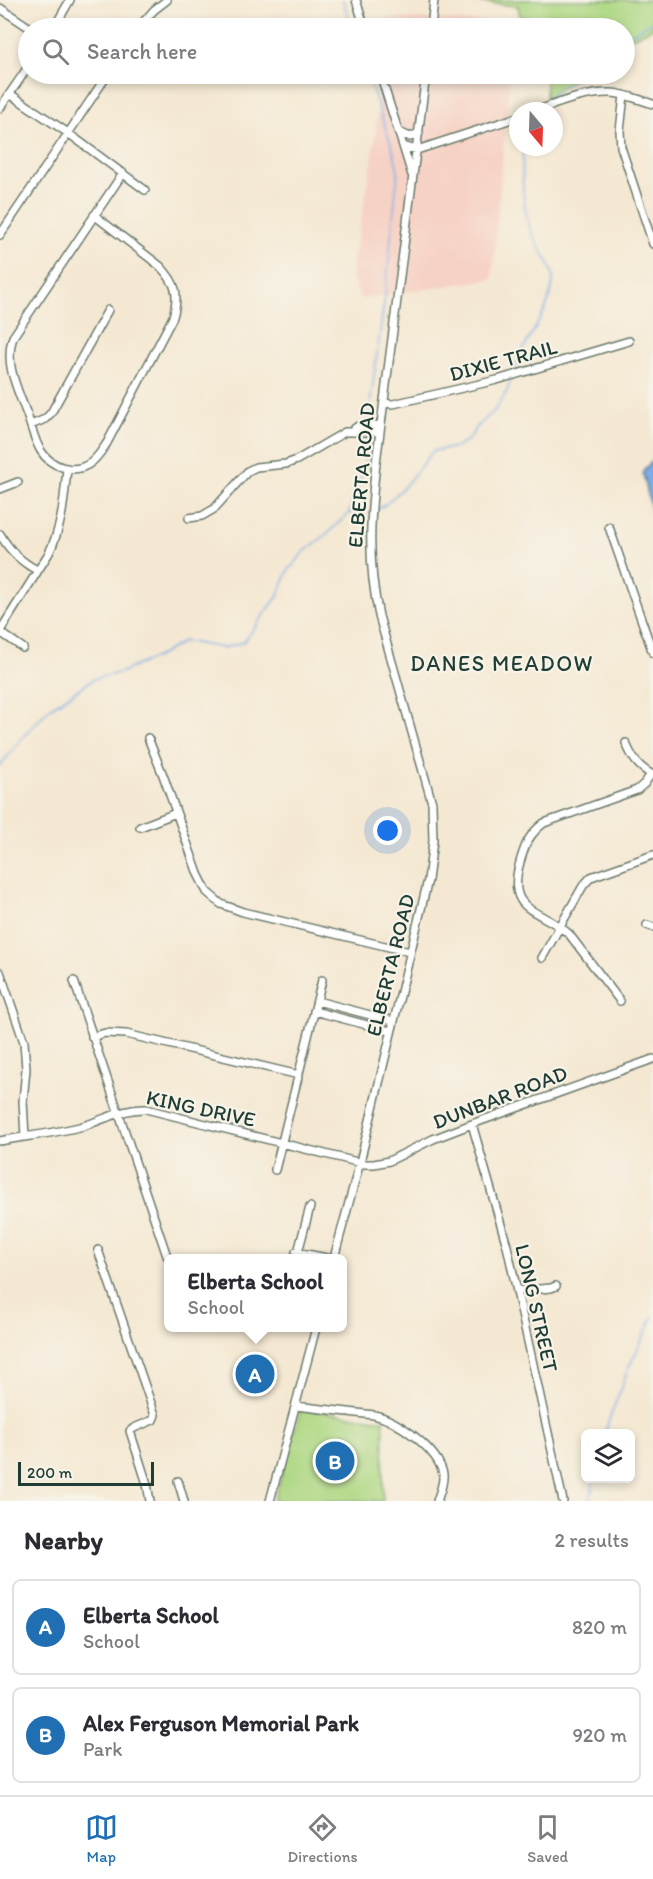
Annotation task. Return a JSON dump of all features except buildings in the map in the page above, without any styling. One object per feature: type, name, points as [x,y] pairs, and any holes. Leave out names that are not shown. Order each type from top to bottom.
[{"type":"street","points":[[60,18],[70,0]]},
{"type":"street","points":[[147,18],[167,0]]},
{"type":"street","points":[[356,0],[362,18]]},
{"type":"street","points":[[432,18],[434,0]]},
{"type":"street","points":[[0,8],[18,20]]},
{"type":"street","points":[[0,108],[18,82]]},
{"type":"street","points":[[0,235],[101,84]]},
{"type":"street","points":[[383,84],[412,176]]},
{"type":"street","name":"ELBERTA ROAD","points":[[335,1254],[411,952],[428,880],[433,841],[432,803],[374,596],[370,554],[380,428],[425,84]]},
{"type":"street","points":[[563,102],[589,94],[613,93],[653,104]]},
{"type":"street","points":[[10,94],[146,190]]},
{"type":"street","points":[[624,95],[620,131],[621,147],[653,244]]},
{"type":"street","points":[[403,146],[417,150],[509,120]]},
{"type":"street","points":[[399,132],[410,137],[419,133]]},
{"type":"street","points":[[94,215],[160,266],[169,275],[177,297],[173,317],[107,443],[88,464],[75,469],[62,467],[47,460],[39,448],[10,364],[10,345],[13,337],[94,215],[123,173]]},
{"type":"street","points":[[31,426],[51,413],[108,310]]},
{"type":"street","name":"DIXIE TRAIL","points":[[384,404],[393,404],[497,380],[629,341]]},
{"type":"street","points":[[189,518],[202,516],[214,509],[248,471],[256,467],[286,464],[297,460],[338,435],[352,431],[358,426],[380,428]]},
{"type":"street","points":[[23,648],[0,632],[49,553],[61,524],[67,468]]},
{"type":"street","points":[[0,489],[18,482]]},
{"type":"street","points":[[609,527],[653,654]]},
{"type":"street","points":[[0,534],[8,548],[18,558],[37,570]]},
{"type":"street","points":[[148,738],[164,775],[200,879],[207,892],[222,904],[243,912],[411,952]]},
{"type":"street","points":[[620,1001],[575,941],[561,927],[528,909],[516,892],[517,873],[525,843],[543,823],[637,790],[652,774],[640,768],[626,743]]},
{"type":"street","points":[[140,827],[176,813]]},
{"type":"street","points":[[542,958],[583,886],[591,877],[653,855]]},
{"type":"street","points":[[0,972],[24,1042],[25,1137]]},
{"type":"street","points":[[275,1170],[322,980]]},
{"type":"street","points":[[74,981],[169,1254]]},
{"type":"street","points":[[317,1001],[393,1021]]},
{"type":"street","points":[[314,1011],[390,1031]]},
{"type":"street","points":[[92,1037],[105,1033],[126,1034],[299,1075]]},
{"type":"street","name":"DUNBAR ROAD","points":[[360,1162],[374,1164],[389,1161],[427,1142],[472,1124],[653,1059]]},
{"type":"street","name":"KING DRIVE","points":[[0,1141],[68,1130],[129,1110],[146,1109],[360,1162]]},
{"type":"street","name":"LONG STREET","points":[[472,1124],[507,1246],[563,1501]]},
{"type":"street","points":[[296,1254],[310,1207]]},
{"type":"street","points":[[98,1250],[154,1415],[153,1420],[130,1431],[150,1501]]},
{"type":"street","points":[[517,1290],[556,1287]]},
{"type":"street","points":[[270,1501],[315,1332]]},
{"type":"street","points":[[296,1406],[374,1415],[392,1421],[421,1442],[434,1456],[442,1470],[443,1482],[437,1501]]},
{"type":"street","points":[[178,1482],[184,1501]]},
{"type":"shaded area","points":[[381,84],[509,84],[492,279],[361,299],[351,273],[373,155]]},
{"type":"green space","points":[[458,0],[653,0],[653,28],[635,36],[635,18],[532,18],[520,16],[518,6]]},
{"type":"green space","points":[[546,84],[567,84],[546,99]]},
{"type":"green space","points":[[301,1409],[384,1420],[383,1501],[274,1501]]},
{"type":"water","points":[[653,461],[653,516],[643,474],[644,469]]},
{"type":"waterway","points":[[343,0],[349,18]]},
{"type":"waterway","points":[[635,32],[653,21]]},
{"type":"waterway","points":[[370,84],[398,171],[370,422]]},
{"type":"waterway","points":[[546,99],[567,84]]},
{"type":"waterway","points":[[514,372],[547,306],[553,279],[551,268],[528,223],[524,201],[523,156]]},
{"type":"waterway","points":[[374,511],[386,504],[404,487],[433,451],[457,447],[468,440],[478,426],[494,411],[506,393],[511,380]]},
{"type":"waterway","points":[[0,766],[50,708],[94,679],[122,672],[161,655],[184,641],[223,648],[244,642],[278,596],[288,571],[304,552],[349,513],[363,471],[369,438]]},
{"type":"waterway","points":[[350,513],[366,513]]},
{"type":"waterway","points":[[606,1429],[628,1369],[653,1317]]},
{"type":"waterway","points":[[590,1501],[593,1483]]},
{"type":"place","name":"Elberta School","points":[[255,1374]]},
{"type":"place","name":"Alex Ferguson Memorial Park","points":[[335,1461]]},
{"type":"district","name":"DANES MEADOW","points":[[502,663]]}]
